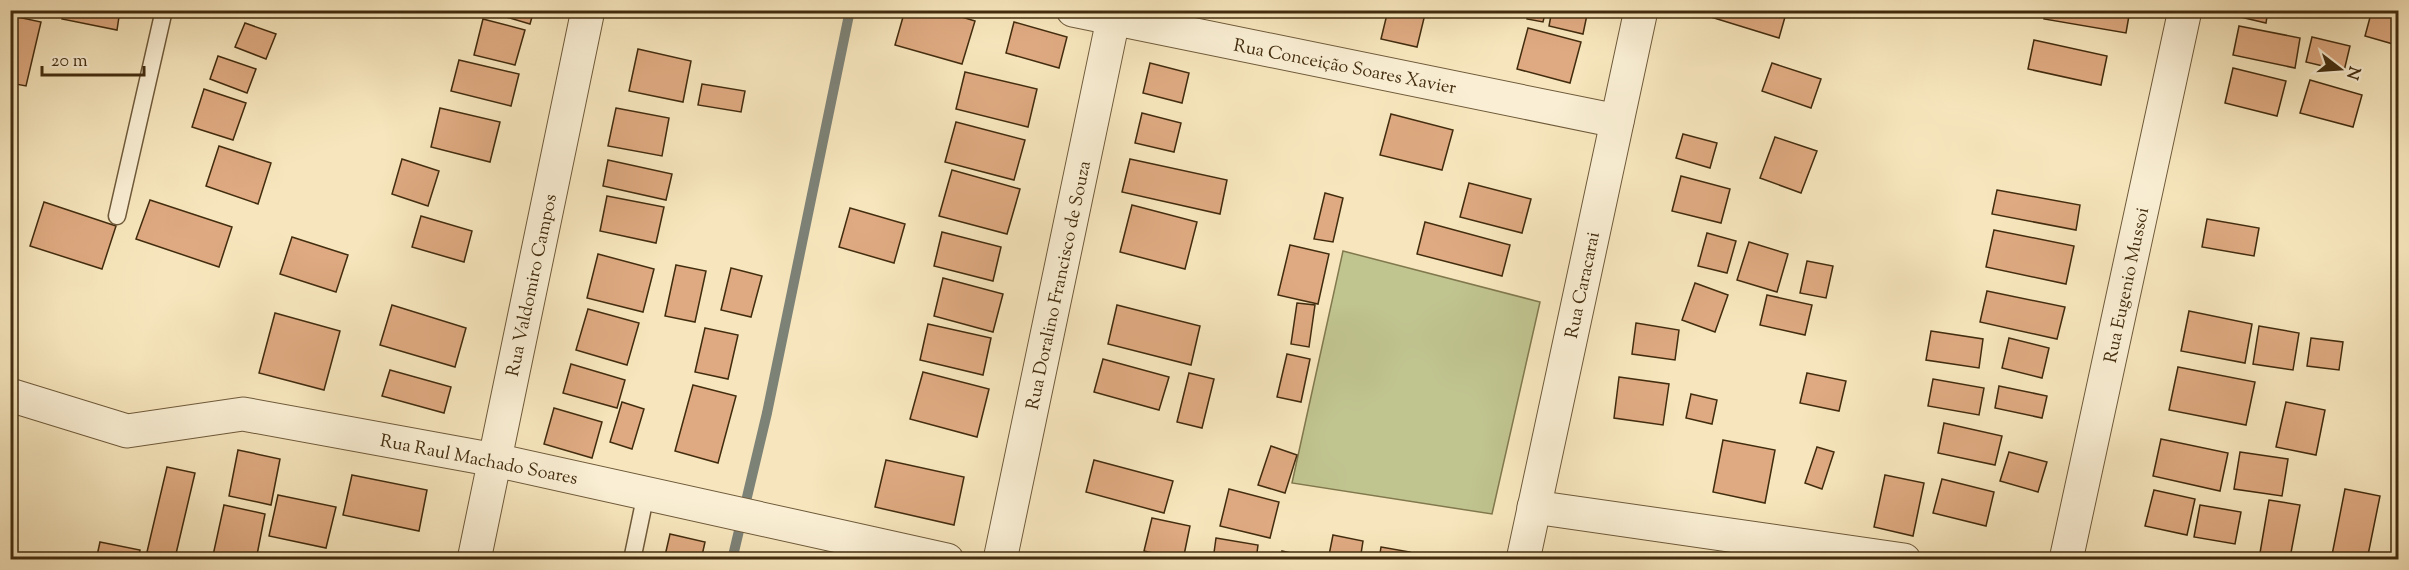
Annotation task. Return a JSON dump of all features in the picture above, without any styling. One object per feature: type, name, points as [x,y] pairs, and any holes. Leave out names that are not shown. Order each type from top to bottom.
[{"type":"street","name":"Rua Valdomiro Campos","points":[[474,560],[588,10]]},
{"type":"street","name":"Rua Conceição Soares Xavier","points":[[1073,10],[1114,15],[1617,121]]},
{"type":"street","name":"Rua Caracarai","points":[[1523,560],[1641,10]]},
{"type":"street","name":"Rua Eugenio Mussoi","points":[[2066,560],[2185,10]]},
{"type":"street","name":"Rua Doralino Francisco de Souza","points":[[1000,560],[1114,15]]},
{"type":"street","name":"Rua Raul Machado Soares","points":[[10,395],[127,431],[243,414],[495,460],[947,560]]},
{"type":"street","points":[[1534,507],[1904,560]]},
{"type":"lane","points":[[117,216],[164,10]]},
{"type":"lane","points":[[632,560],[646,493]]},
{"type":"green space","points":[[1343,251],[1540,302],[1492,514],[1292,483]]},
{"type":"building","points":[[64,10],[120,10],[117,30],[62,19]]},
{"type":"building","points":[[482,10],[534,10],[530,24]]},
{"type":"building","points":[[905,10],[939,10],[975,21],[962,64],[895,45]]},
{"type":"building","points":[[1388,10],[1426,10],[1417,47],[1381,39]]},
{"type":"building","points":[[1529,10],[1546,10],[1543,22],[1527,19]]},
{"type":"building","points":[[1552,10],[1588,10],[1583,34],[1549,26]]},
{"type":"building","points":[[1702,10],[1787,10],[1779,38],[1701,14]]},
{"type":"building","points":[[2045,10],[2130,10],[2126,33],[2044,19]]},
{"type":"building","points":[[2238,10],[2268,10],[2266,23],[2236,16]]},
{"type":"building","points":[[2372,10],[2398,10],[2398,24],[2393,44],[2365,36]]},
{"type":"building","points":[[13,16],[41,22],[26,86],[10,83],[10,27]]},
{"type":"building","points":[[483,19],[525,30],[515,65],[474,55]]},
{"type":"building","points":[[1014,22],[1067,37],[1059,68],[1006,53]]},
{"type":"building","points":[[245,23],[276,34],[266,59],[235,47]]},
{"type":"building","points":[[2239,26],[2300,38],[2295,68],[2233,55]]},
{"type":"building","points":[[1528,28],[1581,42],[1570,83],[1517,69]]},
{"type":"building","points":[[2312,37],[2350,46],[2344,71],[2306,62]]},
{"type":"building","points":[[2034,40],[2107,56],[2101,85],[2028,69]]},
{"type":"building","points":[[638,49],[691,61],[683,102],[629,91]]},
{"type":"building","points":[[218,56],[256,69],[247,93],[210,79]]},
{"type":"building","points":[[459,60],[519,74],[511,106],[451,91]]},
{"type":"building","points":[[1150,63],[1189,73],[1182,103],[1143,93]]},
{"type":"building","points":[[1772,63],[1821,79],[1811,108],[1762,91]]},
{"type":"building","points":[[2233,68],[2286,81],[2277,116],[2225,103]]},
{"type":"building","points":[[965,72],[1037,89],[1028,127],[956,109]]},
{"type":"building","points":[[2310,80],[2362,95],[2353,127],[2300,113]]},
{"type":"building","points":[[702,84],[745,91],[741,112],[698,105]]},
{"type":"building","points":[[204,89],[246,103],[233,140],[192,127]]},
{"type":"building","points":[[440,108],[500,122],[490,162],[431,147]]},
{"type":"building","points":[[616,108],[669,118],[662,156],[608,146]]},
{"type":"building","points":[[1142,113],[1181,123],[1174,152],[1135,143]]},
{"type":"building","points":[[1391,114],[1453,130],[1442,170],[1380,155]]},
{"type":"building","points":[[956,122],[1025,140],[1014,180],[945,162]]},
{"type":"building","points":[[1683,134],[1717,143],[1710,168],[1676,158]]},
{"type":"building","points":[[1775,137],[1817,151],[1801,193],[1760,178]]},
{"type":"building","points":[[219,146],[271,163],[258,204],[206,186]]},
{"type":"building","points":[[402,159],[439,171],[428,206],[392,194]]},
{"type":"building","points":[[1130,159],[1227,180],[1220,214],[1122,192]]},
{"type":"building","points":[[608,160],[672,174],[666,200],[603,186]]},
{"type":"building","points":[[952,170],[1020,189],[1007,234],[939,216]]},
{"type":"building","points":[[1681,176],[1730,189],[1721,223],[1672,211]]},
{"type":"building","points":[[1469,183],[1531,199],[1522,233],[1460,217]]},
{"type":"building","points":[[1997,190],[2080,205],[2076,230],[1992,214]]},
{"type":"building","points":[[1325,193],[1343,198],[1333,242],[1314,239]]},
{"type":"building","points":[[607,196],[664,207],[656,243],[600,231]]},
{"type":"building","points":[[150,200],[232,227],[219,267],[136,239]]},
{"type":"building","points":[[44,202],[116,226],[102,269],[30,246]]},
{"type":"building","points":[[1132,205],[1197,222],[1185,269],[1120,252]]},
{"type":"building","points":[[850,208],[905,224],[894,263],[839,247]]},
{"type":"building","points":[[421,216],[472,231],[464,262],[412,247]]},
{"type":"building","points":[[2207,219],[2259,228],[2254,256],[2202,247]]},
{"type":"building","points":[[1425,222],[1510,245],[1502,276],[1417,254]]},
{"type":"building","points":[[1994,230],[2074,246],[2066,284],[1986,267]]},
{"type":"building","points":[[942,232],[1001,247],[993,281],[934,266]]},
{"type":"building","points":[[1707,233],[1736,241],[1727,273],[1698,266]]},
{"type":"building","points":[[292,237],[348,255],[336,292],[280,274]]},
{"type":"building","points":[[1749,242],[1788,254],[1777,292],[1737,280]]},
{"type":"building","points":[[1290,245],[1329,254],[1318,304],[1278,295]]},
{"type":"building","points":[[598,254],[654,269],[643,312],[587,298]]},
{"type":"building","points":[[1807,261],[1833,266],[1826,298],[1800,293]]},
{"type":"building","points":[[676,265],[706,271],[695,322],[665,316]]},
{"type":"building","points":[[731,268],[762,276],[751,317],[721,310]]},
{"type":"building","points":[[943,278],[1003,294],[993,332],[934,316]]},
{"type":"building","points":[[1695,283],[1728,295],[1715,332],[1682,320]]},
{"type":"building","points":[[1987,291],[2065,307],[2057,339],[1980,322]]},
{"type":"building","points":[[1767,295],[1812,305],[1805,335],[1760,325]]},
{"type":"building","points":[[1297,303],[1315,305],[1309,347],[1291,344]]},
{"type":"building","points":[[392,305],[466,328],[455,367],[380,345]]},
{"type":"building","points":[[1117,305],[1200,326],[1191,365],[1108,344]]},
{"type":"building","points":[[588,309],[639,323],[627,365],[576,350]]},
{"type":"building","points":[[2189,311],[2252,324],[2245,363],[2181,351]]},
{"type":"building","points":[[275,313],[340,331],[324,390],[259,373]]},
{"type":"building","points":[[1636,323],[1679,330],[1675,360],[1632,354]]},
{"type":"building","points":[[928,324],[991,338],[983,375],[920,360]]},
{"type":"building","points":[[2259,326],[2299,333],[2293,370],[2253,364]]},
{"type":"building","points":[[705,328],[738,335],[728,379],[695,372]]},
{"type":"building","points":[[1931,331],[1983,339],[1979,368],[1926,360]]},
{"type":"building","points":[[2009,338],[2049,348],[2042,378],[2002,368]]},
{"type":"building","points":[[2311,338],[2343,342],[2339,370],[2307,366]]},
{"type":"building","points":[[1287,354],[1310,359],[1301,402],[1277,397]]},
{"type":"building","points":[[1103,359],[1169,377],[1159,410],[1094,392]]},
{"type":"building","points":[[571,364],[625,380],[617,408],[563,393]]},
{"type":"building","points":[[2178,367],[2255,382],[2246,425],[2169,410]]},
{"type":"building","points":[[390,370],[451,387],[444,413],[382,396]]},
{"type":"building","points":[[923,372],[989,389],[977,437],[910,419]]},
{"type":"building","points":[[1189,373],[1214,379],[1202,428],[1177,422]]},
{"type":"building","points":[[1807,373],[1846,381],[1839,411],[1800,403]]},
{"type":"building","points":[[1619,377],[1669,384],[1663,425],[1614,418]]},
{"type":"building","points":[[1933,379],[1984,388],[1979,415],[1928,406]]},
{"type":"building","points":[[693,385],[736,396],[718,463],[675,451]]},
{"type":"building","points":[[1999,386],[2047,396],[2042,418],[1995,408]]},
{"type":"building","points":[[1691,394],[1717,400],[1712,424],[1686,418]]},
{"type":"building","points":[[622,402],[644,409],[632,449],[610,442]]},
{"type":"building","points":[[2286,402],[2325,410],[2316,455],[2276,447]]},
{"type":"building","points":[[554,408],[602,422],[592,458],[544,444]]},
{"type":"building","points":[[1944,423],[2002,436],[1995,465],[1938,453]]},
{"type":"building","points":[[2161,439],[2228,453],[2220,491],[2153,476]]},
{"type":"building","points":[[1723,440],[1775,450],[1765,503],[1713,492]]},
{"type":"building","points":[[1271,446],[1297,455],[1285,493],[1258,485]]},
{"type":"building","points":[[1817,447],[1834,452],[1822,489],[1805,483]]},
{"type":"building","points":[[238,450],[280,459],[271,505],[229,496]]},
{"type":"building","points":[[2009,452],[2047,462],[2038,492],[2000,481]]},
{"type":"building","points":[[2240,452],[2288,459],[2282,496],[2234,489]]},
{"type":"building","points":[[886,460],[964,477],[954,525],[875,507]]},
{"type":"building","points":[[1094,460],[1173,481],[1164,513],[1086,492]]},
{"type":"building","points":[[167,467],[195,473],[175,558],[147,552]]},
{"type":"building","points":[[352,475],[427,490],[419,531],[343,515]]},
{"type":"building","points":[[1885,475],[1924,483],[1913,536],[1874,527]]},
{"type":"building","points":[[1942,479],[1994,492],[1986,526],[1933,513]]},
{"type":"building","points":[[1229,489],[1279,502],[1270,538],[1220,526]]},
{"type":"building","points":[[2345,489],[2380,496],[2367,560],[2331,560]]},
{"type":"building","points":[[2154,490],[2195,499],[2187,535],[2145,526]]},
{"type":"building","points":[[278,495],[336,507],[326,548],[269,536]]},
{"type":"building","points":[[2269,500],[2300,505],[2290,558],[2260,553]]},
{"type":"building","points":[[224,505],[265,514],[256,560],[212,560]]},
{"type":"building","points":[[2200,505],[2241,512],[2235,544],[2194,537]]},
{"type":"building","points":[[1152,518],[1190,526],[1183,560],[1144,551]]},
{"type":"building","points":[[670,534],[705,542],[701,560],[664,560]]},
{"type":"building","points":[[1333,535],[1363,541],[1360,560],[1328,560]]},
{"type":"building","points":[[1216,538],[1258,545],[1256,560],[1213,560]]},
{"type":"building","points":[[100,542],[140,550],[138,560],[96,560]]},
{"type":"building","points":[[1381,547],[1410,552],[1408,560],[1379,560]]},
{"type":"building","points":[[1282,551],[1305,556],[1304,560],[1280,560]]},
{"type":"waterway","points":[[732,560],[767,413],[850,10]]}]
